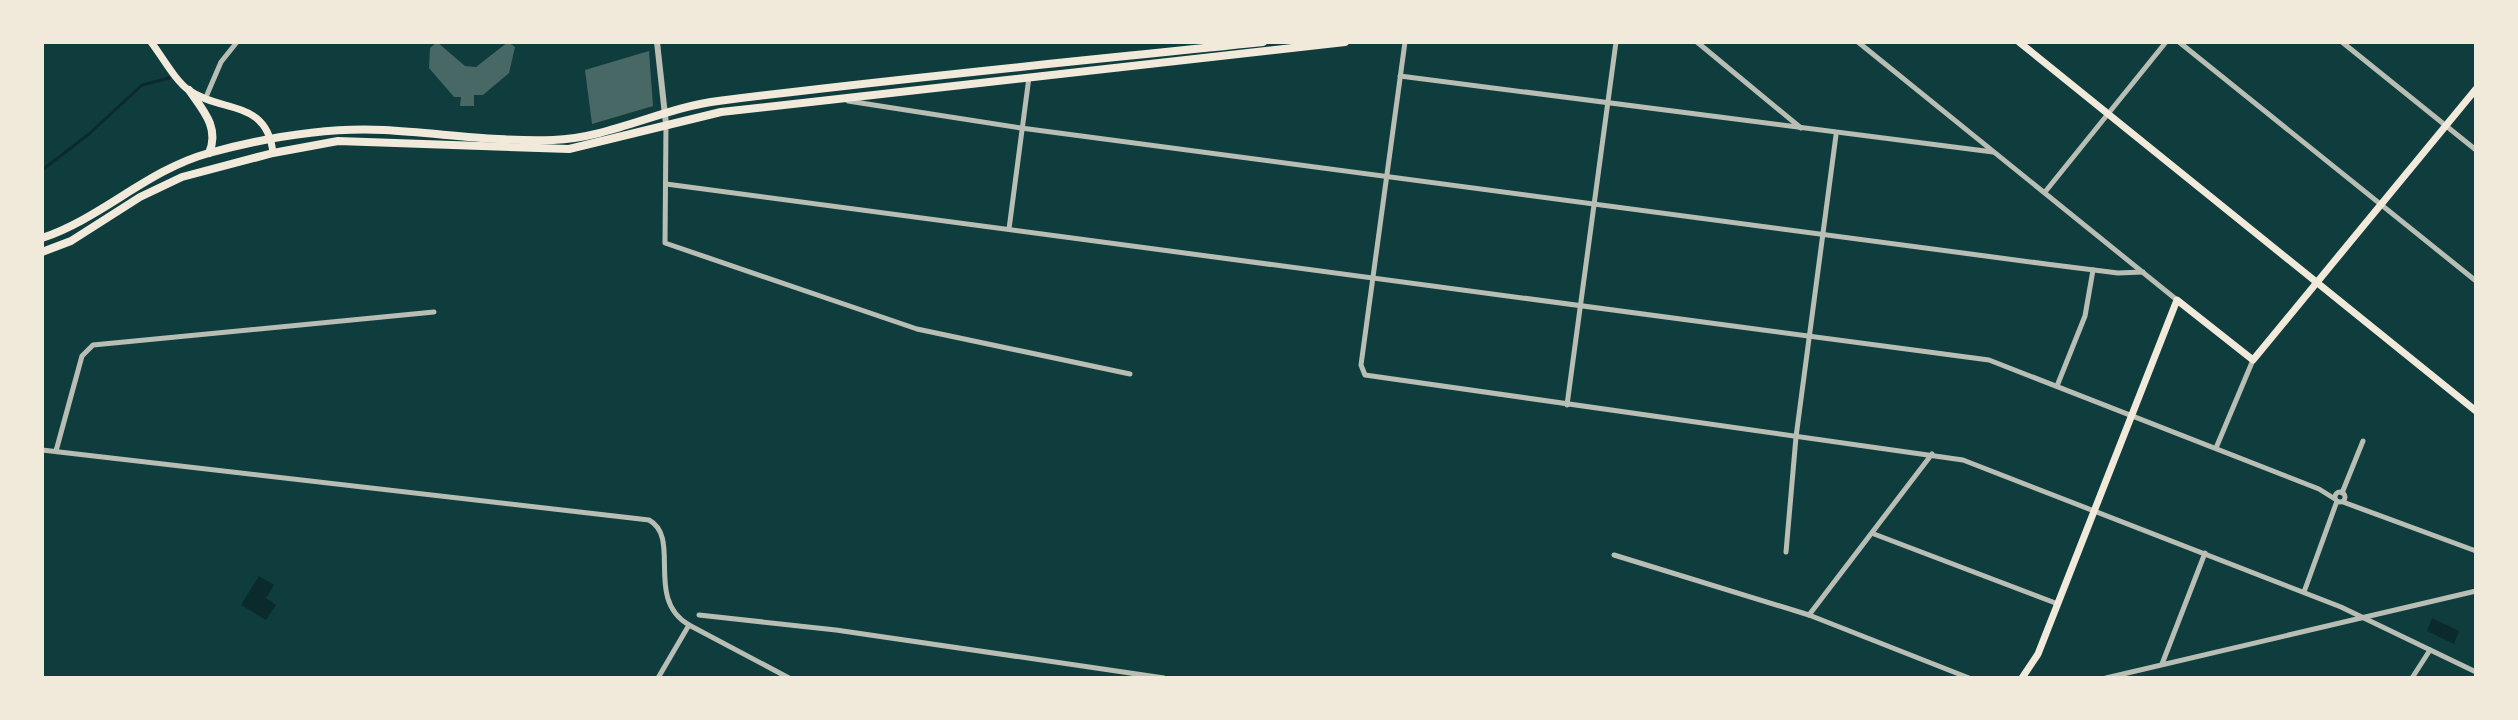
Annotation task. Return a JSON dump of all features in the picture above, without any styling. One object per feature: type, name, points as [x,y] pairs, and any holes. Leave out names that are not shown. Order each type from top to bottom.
[{"type":"main road","points":[[151,42],[189,90],[213,129],[214,141],[209,153]]},
{"type":"main road","points":[[42,238],[67,228],[168,167],[209,153],[271,140],[345,130],[382,130],[553,140],[606,132],[666,112],[793,91],[1263,42]]},
{"type":"main road","points":[[42,252],[71,241],[162,185],[209,168],[273,153],[356,140],[569,149],[721,112],[1345,42]]},
{"type":"main road","points":[[2019,42],[2476,411]]},
{"type":"main road","points":[[2024,677],[2038,654],[2177,300],[2253,360],[2319,284],[2476,89]]},
{"type":"main road","points":[[189,90],[254,116],[271,140],[273,153]]},
{"type":"street","points":[[206,97],[221,62],[237,42]]},
{"type":"street","points":[[657,42],[666,112],[665,243],[917,329],[1130,374]]},
{"type":"street","points":[[1405,42],[1361,365],[1365,375],[1932,454],[1972,463],[2366,617],[2476,672]]},
{"type":"street","points":[[1567,405],[1616,42]]},
{"type":"street","points":[[1697,42],[1801,129]]},
{"type":"street","points":[[1858,42],[2177,300]]},
{"type":"street","points":[[2045,192],[2166,42]]},
{"type":"street","points":[[2179,42],[2476,281]]},
{"type":"street","points":[[2342,42],[2476,150]]},
{"type":"street","points":[[1009,229],[1029,76]]},
{"type":"street","points":[[1400,76],[1836,135],[1993,152]]},
{"type":"street","points":[[840,99],[1021,128],[2093,270],[2143,272]]},
{"type":"street","points":[[1786,552],[1796,437],[1836,135]]},
{"type":"street","points":[[666,184],[1989,360],[2476,551]]},
{"type":"street","points":[[2057,386],[2085,316],[2093,270]]},
{"type":"street","points":[[56,451],[82,356],[93,345],[434,312]]},
{"type":"street","points":[[2216,448],[2253,360]]},
{"type":"street","points":[[2304,592],[2363,441]]},
{"type":"street","points":[[42,450],[649,520],[658,526],[662,537],[664,589],[673,611],[689,625],[789,678]]},
{"type":"street","points":[[1809,615],[1874,534],[1932,454]]},
{"type":"street","points":[[1874,534],[2058,604]]},
{"type":"street","points":[[2161,664],[2205,553]]},
{"type":"street","points":[[1614,555],[1809,615],[1969,678]]},
{"type":"street","points":[[2106,678],[2476,591]]},
{"type":"street","points":[[699,615],[836,630],[1164,678]]},
{"type":"street","points":[[658,678],[689,625]]},
{"type":"street","points":[[2412,678],[2430,650]]},
{"type":"water","points":[[259,576],[274,585],[266,598],[276,605],[266,620],[241,605]]},
{"type":"water","points":[[2432,618],[2459,631],[2454,644],[2427,631]]},
{"type":"building","points":[[437,42],[465,66],[476,67],[508,42],[515,47],[509,73],[483,95],[474,95],[474,106],[460,106],[461,97],[454,97],[429,68],[430,48]]},
{"type":"building","points":[[649,51],[653,106],[592,124],[585,70]]},
{"type":"waterway","points":[[42,170],[89,134],[142,85],[169,78]]}]
